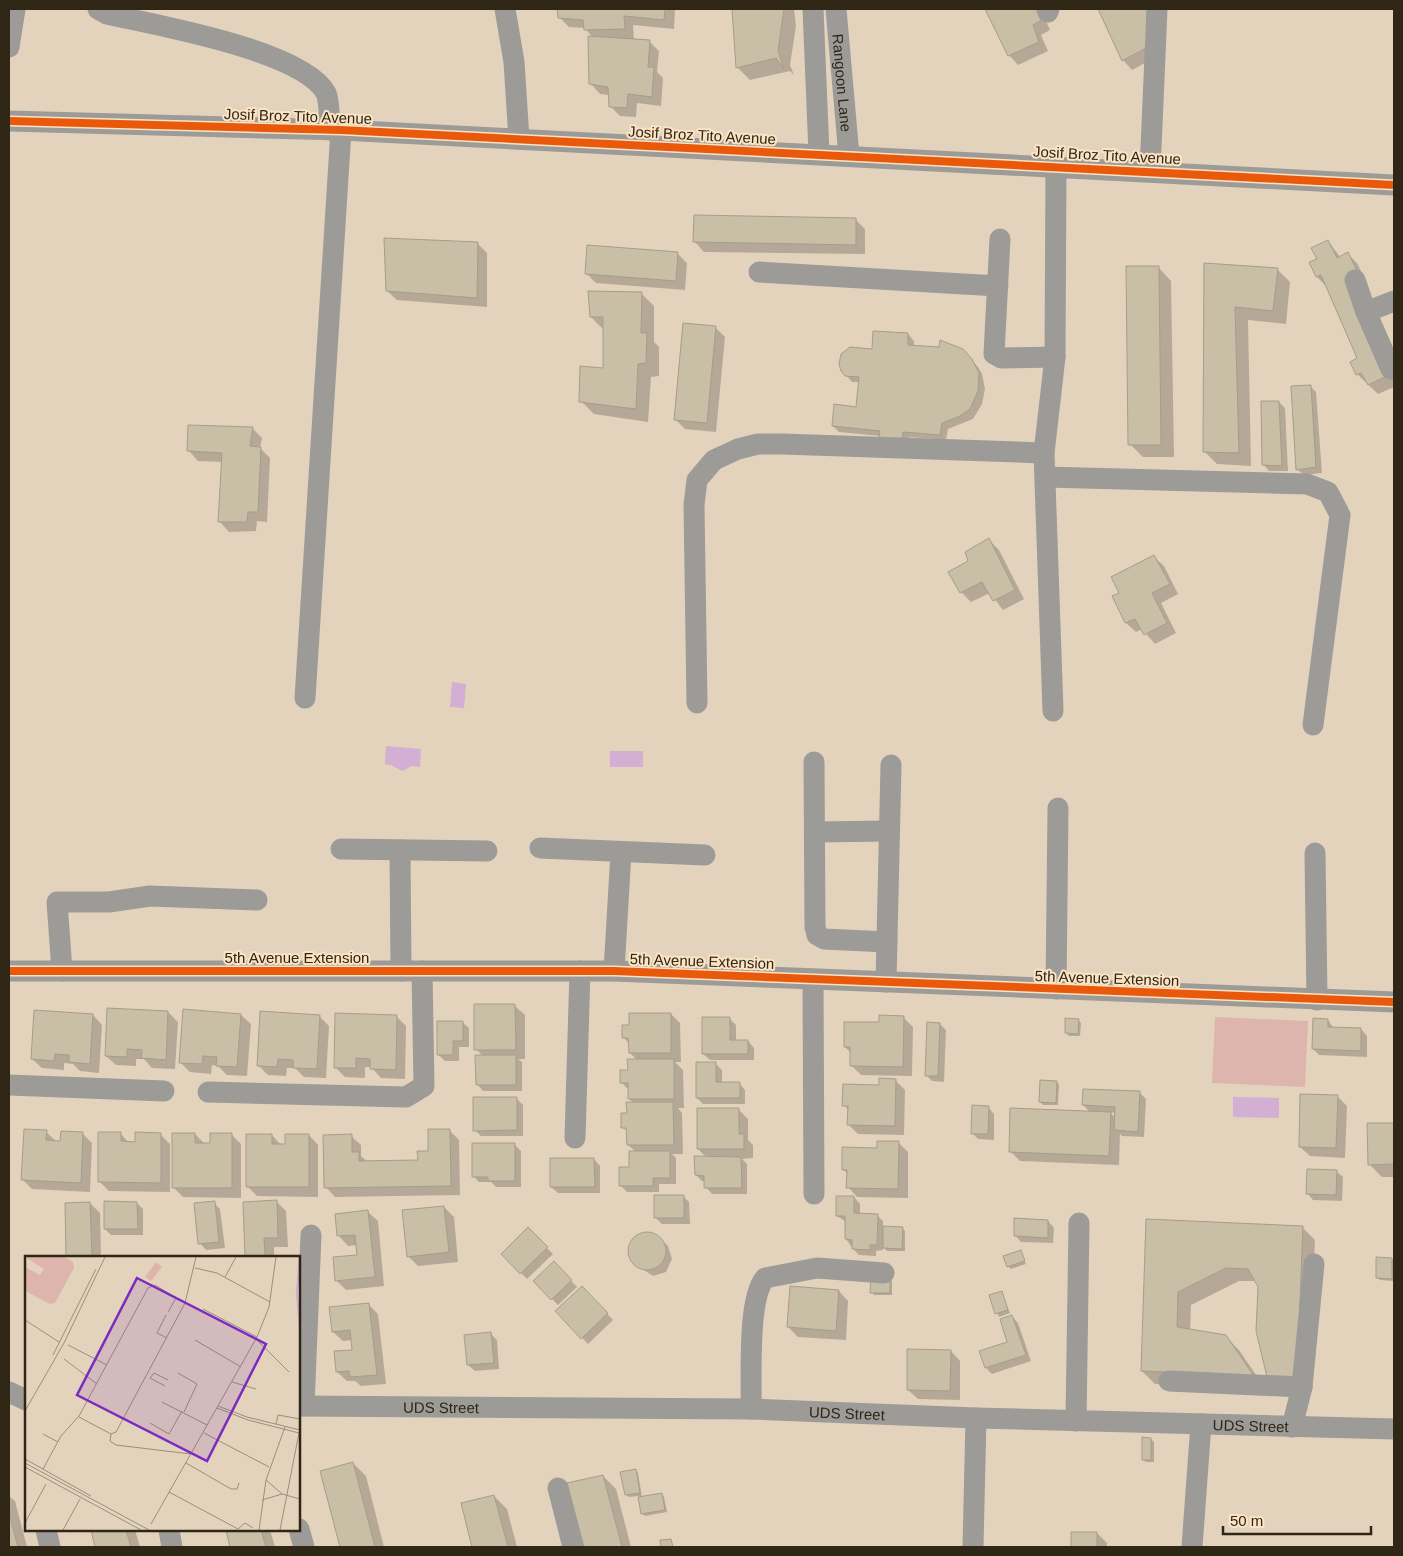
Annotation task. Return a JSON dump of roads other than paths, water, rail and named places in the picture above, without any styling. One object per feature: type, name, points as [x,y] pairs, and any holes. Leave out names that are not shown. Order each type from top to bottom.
[{"type":"street","points":[[9,47],[15,9]]},
{"type":"street","points":[[98,9],[107,14],[214,37],[285,62],[310,76],[326,93],[335,130],[304,698]]},
{"type":"street","points":[[505,9],[514,62],[519,139]]},
{"type":"street","name":"Rangoon Lane","points":[[813,9],[819,154]]},
{"type":"street","name":"Rangoon Lane","points":[[836,9],[849,156]]},
{"type":"street","points":[[1150,171],[1157,9]]},
{"type":"street","name":"Josif Broz Tito Avenue","points":[[9,121],[335,130],[1394,185]]},
{"type":"street","points":[[1053,711],[1044,454],[1055,357],[1056,167]]},
{"type":"street","points":[[1000,239],[994,354],[1001,358],[1055,357]]},
{"type":"street","points":[[759,272],[998,286]]},
{"type":"street","points":[[1355,280],[1366,312],[1391,369]]},
{"type":"street","points":[[1366,312],[1394,301]]},
{"type":"street","points":[[697,703],[694,505],[697,480],[714,460],[738,449],[758,444],[1044,454]]},
{"type":"street","points":[[1046,477],[1307,484],[1328,492],[1340,515],[1313,725]]},
{"type":"street","points":[[814,762],[815,927],[817,935],[824,938],[887,942]]},
{"type":"street","points":[[886,982],[891,765]]},
{"type":"street","points":[[1056,989],[1058,808]]},
{"type":"street","points":[[815,832],[890,831]]},
{"type":"street","points":[[540,848],[705,855]]},
{"type":"street","points":[[341,849],[487,851]]},
{"type":"street","points":[[208,1092],[406,1097],[416,1093],[424,1086],[400,850]]},
{"type":"street","points":[[614,971],[622,852]]},
{"type":"street","points":[[1315,854],[1318,1000]]},
{"type":"street","points":[[62,971],[57,902],[109,902],[150,896],[256,900]]},
{"type":"street","name":"5th Avenue Extension","points":[[9,971],[614,971],[1394,1002]]},
{"type":"street","points":[[575,1138],[580,971]]},
{"type":"street","points":[[813,979],[814,1194]]},
{"type":"street","points":[[9,1085],[164,1091]]},
{"type":"street","points":[[1076,1421],[1079,1223]]},
{"type":"street","points":[[302,1406],[311,1235]]},
{"type":"street","points":[[1292,1427],[1302,1387],[1314,1264]]},
{"type":"street","points":[[751,1409],[754,1311],[759,1284],[765,1278],[817,1268],[884,1273]]},
{"type":"street","points":[[1169,1381],[1302,1387]]},
{"type":"street","points":[[9,1392],[25,1400]]},
{"type":"street","name":"UDS Street","points":[[302,1406],[751,1409],[976,1418],[1394,1429]]},
{"type":"street","points":[[973,1547],[976,1418]]},
{"type":"street","points":[[1192,1547],[1201,1424]]},
{"type":"street","points":[[558,1488],[573,1547]]},
{"type":"street","points":[[46,1531],[50,1547]]},
{"type":"street","points":[[168,1531],[172,1547]]},
{"type":"street","points":[[300,1531],[304,1547]]}]
